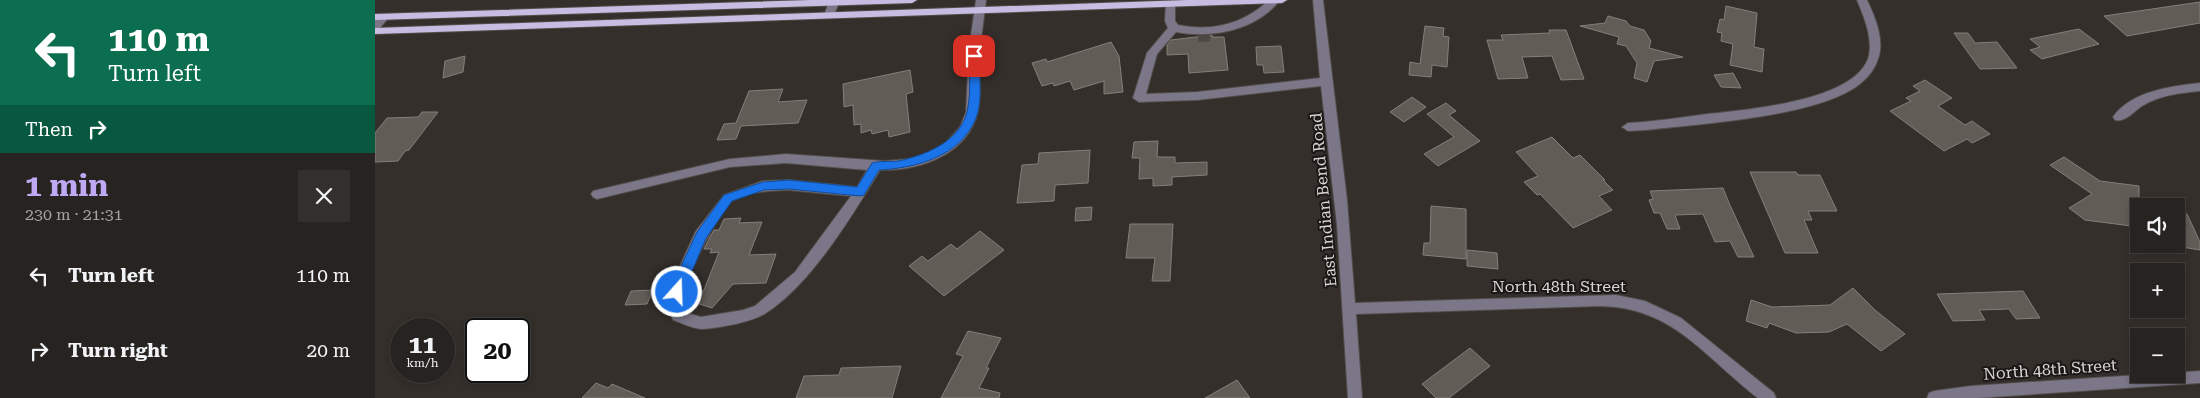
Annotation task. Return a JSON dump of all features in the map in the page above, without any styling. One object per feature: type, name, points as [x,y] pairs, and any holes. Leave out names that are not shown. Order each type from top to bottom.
[{"type":"main road","points":[[379,17],[912,0]]},
{"type":"main road","points":[[375,31],[829,15],[980,5],[1170,4],[1282,0]]},
{"type":"street","points":[[1212,35],[1255,18],[1275,0]]},
{"type":"street","name":"East Indian Bend Road","points":[[1318,0],[1341,200],[1355,398]]},
{"type":"street","points":[[1627,127],[1748,114],[1794,105],[1839,92],[1861,76],[1873,60],[1875,37],[1863,0]]},
{"type":"street","points":[[829,15],[835,1]]},
{"type":"street","points":[[1170,4],[1170,20],[1179,29],[1198,36]]},
{"type":"street","points":[[597,194],[629,185],[727,164],[792,159],[876,166],[900,165],[928,158],[953,143],[971,118],[974,106],[974,56],[980,5]]},
{"type":"street","points":[[375,27],[379,17]]},
{"type":"street","points":[[1228,29],[1179,29],[1152,52],[1139,98],[1197,96],[1327,81]]},
{"type":"street","points":[[2119,117],[2132,106],[2156,94],[2200,88]]},
{"type":"street","points":[[860,192],[789,184],[763,186],[728,198],[701,236],[681,279],[674,304],[677,316],[701,323],[743,316],[760,310],[800,276],[860,192],[876,166]]},
{"type":"street","name":"North 48th Street","points":[[1348,309],[1575,301],[1605,301],[1640,305],[1668,317],[1769,398]]},
{"type":"street","name":"North 48th Street","points":[[1934,398],[1981,392],[2200,377]]},
{"type":"building","points":[[2200,2],[2200,23],[2127,36],[2104,16]]},
{"type":"building","points":[[1726,6],[1757,13],[1754,47],[1764,49],[1762,72],[1730,65],[1733,44],[1721,41],[1722,33],[1717,32],[1720,19],[1724,20]]},
{"type":"building","points":[[1608,16],[1626,21],[1630,26],[1644,30],[1651,41],[1649,48],[1683,57],[1654,61],[1647,82],[1634,78],[1637,63],[1626,46],[1617,44],[1619,37],[1580,26],[1605,23]]},
{"type":"building","points":[[1425,26],[1444,28],[1443,36],[1449,37],[1447,67],[1432,65],[1431,77],[1409,75],[1410,62],[1420,64]]},
{"type":"building","points":[[2079,29],[2099,44],[2042,59],[2030,50],[2040,47],[2030,39]]},
{"type":"building","points":[[1549,30],[1566,30],[1584,79],[1561,80],[1552,56],[1522,57],[1528,78],[1498,79],[1487,40],[1503,40],[1501,35],[1550,33]]},
{"type":"building","points":[[1954,33],[1968,33],[1975,43],[1997,42],[2017,68],[1980,69]]},
{"type":"building","points":[[1212,35],[1212,37],[1224,37],[1228,70],[1189,73],[1188,54],[1167,55],[1167,45],[1171,40]]},
{"type":"building","points":[[1111,42],[1119,56],[1123,92],[1104,94],[1104,81],[1074,90],[1070,81],[1054,86],[1053,83],[1042,86],[1032,63],[1046,59],[1047,62]]},
{"type":"building","points":[[1281,46],[1284,72],[1264,73],[1263,65],[1257,65],[1256,47]]},
{"type":"building","points":[[465,56],[463,72],[443,78],[445,61]]},
{"type":"building","points":[[910,70],[913,92],[906,94],[910,132],[889,137],[888,130],[872,134],[871,130],[861,133],[861,124],[854,125],[853,105],[844,107],[843,84]]},
{"type":"building","points":[[1733,73],[1741,88],[1721,87],[1714,75]]},
{"type":"building","points":[[1925,80],[1952,98],[1938,106],[1965,125],[1972,121],[1990,134],[1972,143],[1967,139],[1944,151],[1890,111],[1911,101],[1906,98],[1920,91],[1913,86]]},
{"type":"building","points":[[783,89],[778,102],[807,100],[798,123],[741,126],[736,139],[717,140],[724,124],[736,123],[749,91]]},
{"type":"building","points":[[1412,97],[1426,107],[1404,122],[1390,112]]},
{"type":"building","points":[[1446,103],[1456,111],[1449,115],[1480,141],[1438,166],[1424,154],[1454,137],[1427,114]]},
{"type":"building","points":[[422,112],[438,112],[409,150],[405,151],[398,161],[375,162],[375,133],[387,118],[418,117]]},
{"type":"building","points":[[1552,137],[1573,158],[1580,155],[1605,180],[1603,180],[1613,190],[1599,196],[1612,210],[1573,228],[1540,194],[1537,195],[1524,182],[1538,176],[1516,152]]},
{"type":"building","points":[[1158,141],[1157,157],[1175,157],[1175,163],[1207,162],[1207,175],[1172,177],[1172,185],[1153,186],[1153,178],[1139,179],[1140,158],[1132,158],[1134,142]]},
{"type":"building","points":[[1090,150],[1088,183],[1055,185],[1054,201],[1017,203],[1022,165],[1038,164],[1039,153]]},
{"type":"building","points":[[2064,157],[2100,181],[2139,186],[2139,198],[2130,198],[2130,226],[2085,220],[2069,208],[2092,194],[2050,165]]},
{"type":"building","points":[[1750,172],[1796,172],[1798,175],[1820,175],[1837,211],[1808,211],[1812,220],[1804,220],[1818,253],[1785,253]]},
{"type":"building","points":[[1723,188],[1754,257],[1738,257],[1730,241],[1715,242],[1703,214],[1675,215],[1680,229],[1667,229],[1660,213],[1654,213],[1649,200],[1653,199],[1650,191]]},
{"type":"building","points":[[1431,206],[1466,209],[1466,259],[1423,255],[1424,243],[1430,243]]},
{"type":"building","points":[[1092,207],[1091,220],[1075,221],[1076,208]]},
{"type":"building","points":[[2185,214],[2187,214],[2200,242],[2200,250],[2185,248]]},
{"type":"building","points":[[741,218],[739,223],[762,222],[749,255],[776,254],[766,283],[733,284],[712,308],[693,302],[704,290],[719,252],[710,253],[712,249],[704,249],[711,235],[714,230],[719,230],[724,219]]},
{"type":"building","points":[[1130,224],[1173,224],[1170,281],[1152,281],[1155,258],[1126,258]]},
{"type":"building","points":[[980,231],[1004,250],[944,296],[909,266],[922,256],[928,261],[951,244],[957,249]]},
{"type":"building","points":[[1467,250],[1497,253],[1498,269],[1467,266]]},
{"type":"building","points":[[1853,288],[1875,310],[1905,334],[1881,351],[1847,324],[1829,332],[1796,333],[1769,323],[1767,328],[1746,321],[1751,300],[1772,307],[1830,305]]},
{"type":"building","points":[[653,290],[647,304],[625,305],[631,291]]},
{"type":"building","points":[[2023,291],[2040,318],[2016,319],[2009,309],[1979,310],[1985,320],[1953,321],[1937,294]]},
{"type":"building","points":[[968,331],[1001,338],[986,368],[989,368],[979,388],[1000,393],[999,398],[941,398],[963,356],[956,354]]},
{"type":"building","points":[[1470,348],[1490,366],[1449,398],[1436,398],[1422,384]]},
{"type":"building","points":[[901,366],[892,398],[796,398],[804,376],[839,375],[841,368]]},
{"type":"building","points":[[1237,380],[1250,398],[1205,398]]},
{"type":"building","points":[[596,383],[608,388],[612,384],[645,398],[582,398]]},
{"type":"tunnel","points":[[1198,36],[1212,35]]},
{"type":"route","points":[[677,292],[701,236],[728,198],[763,186],[789,184],[860,192],[876,166],[900,165],[928,158],[953,143],[971,118],[974,106],[974,56]]}]
